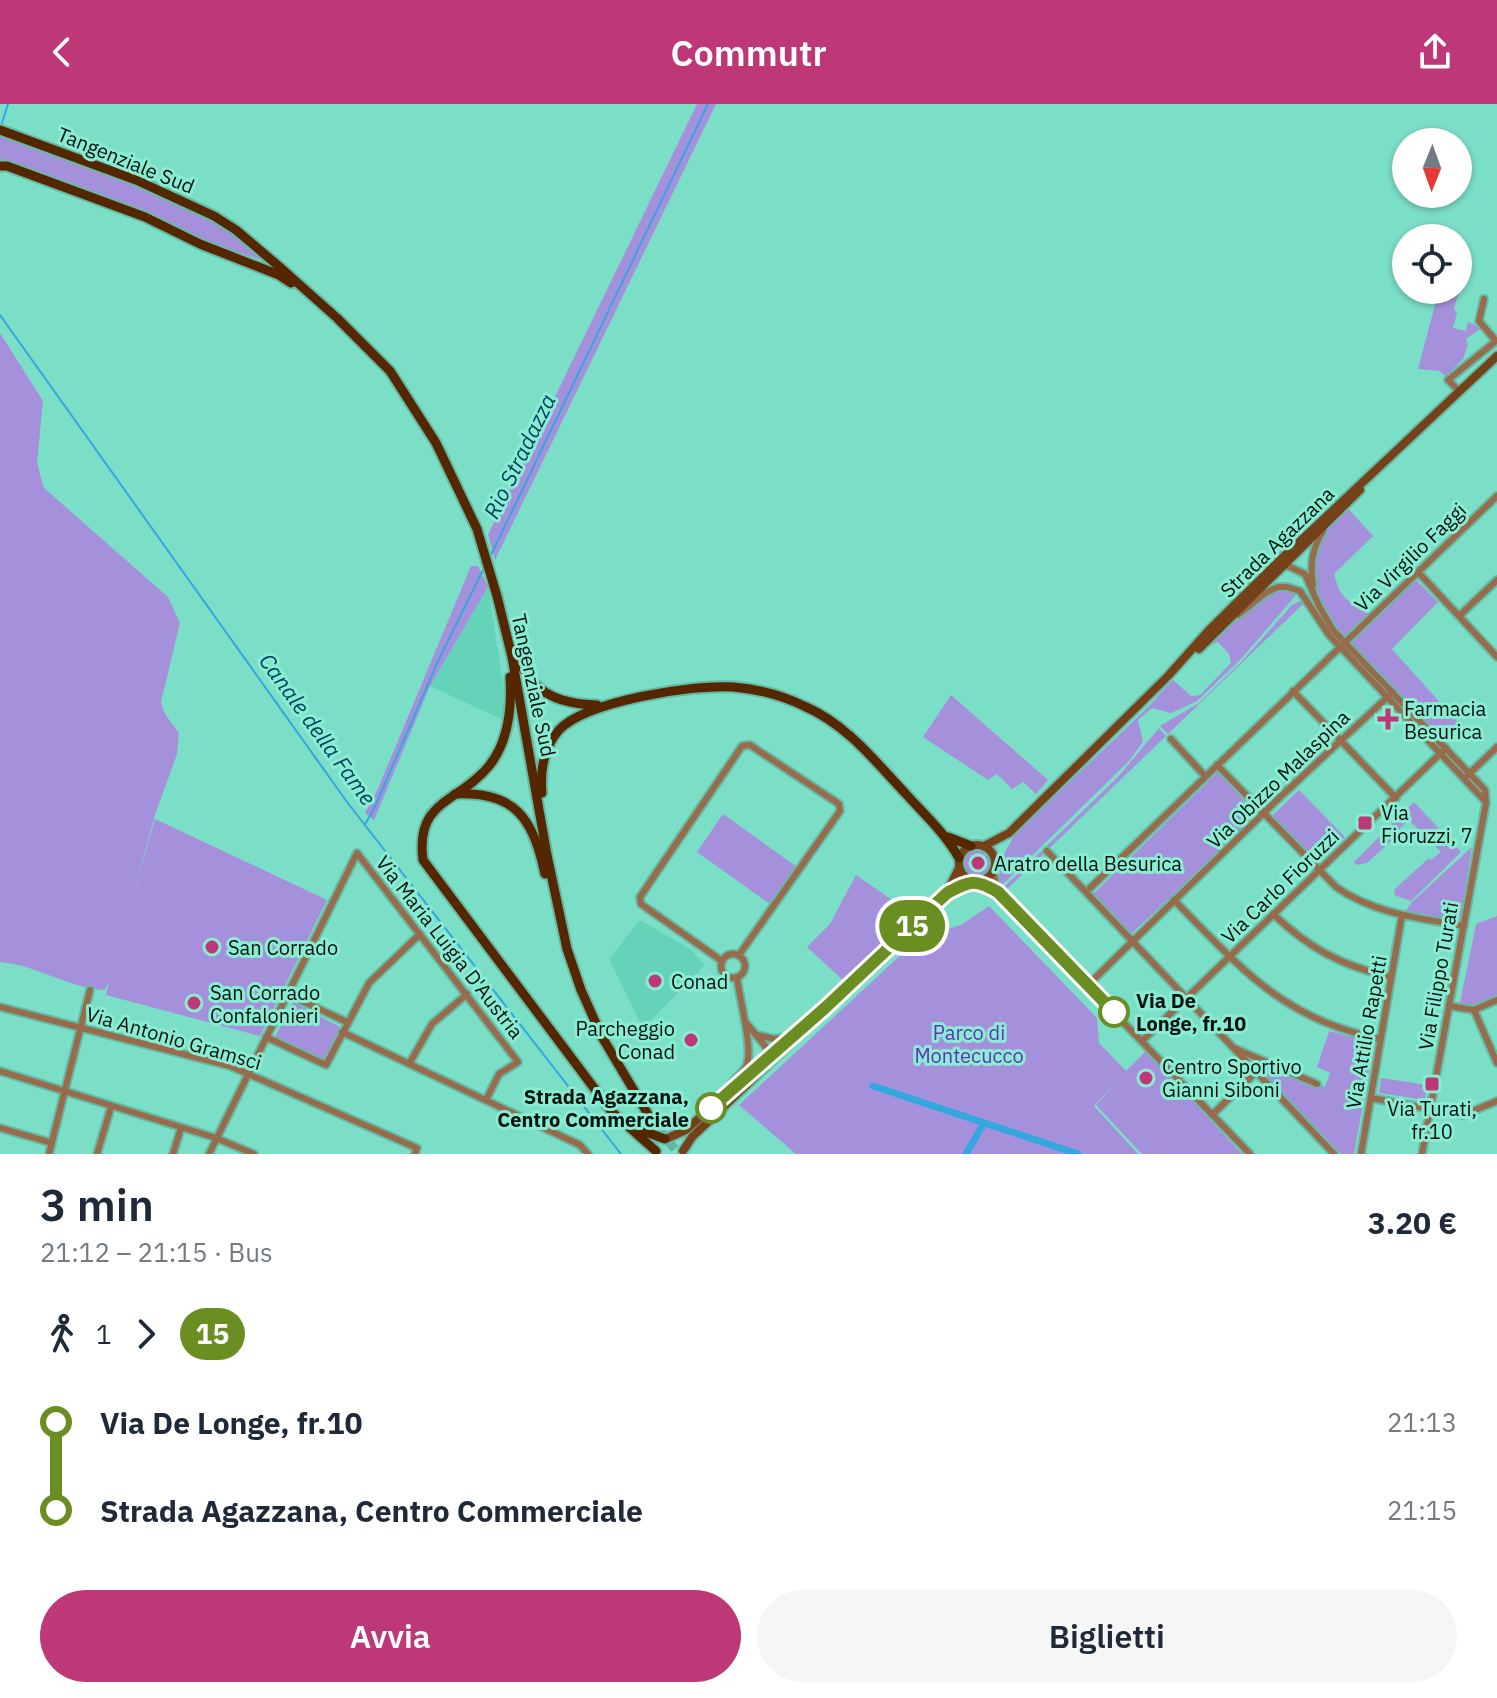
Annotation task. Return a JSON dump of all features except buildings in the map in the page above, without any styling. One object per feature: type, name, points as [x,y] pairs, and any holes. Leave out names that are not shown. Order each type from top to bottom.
[{"type":"main road","name":"Tangenziale Sud","points":[[0,130],[136,180],[214,216],[253,243],[337,318],[390,371],[436,443],[477,529],[508,642],[561,925],[581,990],[602,1037],[623,1077],[652,1121]]},
{"type":"main road","name":"Tangenziale Sud","points":[[3,166],[145,217],[200,244],[279,275],[308,294]]},
{"type":"main road","name":"Strada Agazzana","points":[[984,846],[1009,833],[1237,603],[1497,356]]},
{"type":"main road","name":"Strada Agazzana","points":[[1168,676],[1229,622],[1412,436]]},
{"type":"main road","points":[[501,613],[517,657],[536,686],[568,703],[605,705]]},
{"type":"main road","points":[[508,642],[511,689],[505,736],[490,764],[474,780],[443,801],[426,820],[422,833],[423,860],[600,1096],[656,1153]]},
{"type":"main road","points":[[546,848],[542,774],[549,745],[571,720],[605,705],[702,687],[732,687],[803,705],[852,736],[944,835],[959,863],[976,881]]},
{"type":"main road","points":[[455,794],[491,795],[505,802],[525,821],[537,843],[561,925]]},
{"type":"main road","points":[[683,1153],[692,1137],[947,893],[993,872],[995,860],[1009,833]]},
{"type":"main road","points":[[944,835],[971,846],[984,846],[990,849],[995,860]]},
{"type":"main road","points":[[947,893],[966,848],[971,846]]},
{"type":"main road","points":[[656,1153],[658,1144],[686,1130],[825,1008]]},
{"type":"main road","points":[[627,1125],[680,1143],[683,1153]]},
{"type":"street","points":[[1459,391],[1448,380],[1496,341],[1479,321],[1484,299]]},
{"type":"street","name":"Via Virgilio Faggi","points":[[1090,888],[1497,496]]},
{"type":"street","points":[[1314,593],[1312,559],[1315,545],[1333,517]]},
{"type":"street","points":[[1237,603],[1245,600],[1277,568],[1284,566],[1305,574],[1324,618],[1390,695]]},
{"type":"street","points":[[1418,572],[1497,657]]},
{"type":"street","points":[[1459,616],[1497,580]]},
{"type":"street","name":"Strada Agazzana","points":[[1229,622],[1267,592],[1287,587],[1300,591],[1319,622],[1339,646]]},
{"type":"street","points":[[1339,646],[1468,776],[1497,747]]},
{"type":"street","points":[[1293,691],[1396,798]]},
{"type":"street","name":"Via Obizzo Malaspina","points":[[1088,985],[1390,695]]},
{"type":"street","points":[[1171,739],[1205,776]]},
{"type":"street","points":[[737,977],[724,974],[722,961],[641,904],[640,897],[742,746],[750,745],[839,804],[840,811],[739,955]]},
{"type":"street","name":"Via Carlo Fioruzzi","points":[[1142,1041],[1444,751]]},
{"type":"street","points":[[1217,765],[1319,871],[1355,900],[1402,915],[1464,926]]},
{"type":"street","name":"Via Filippo Turati","points":[[1422,1154],[1486,803],[1485,790],[1468,776]]},
{"type":"street","points":[[1047,851],[1334,1154]]},
{"type":"street","name":"Via Maria Luigia D'Austria","points":[[287,994],[357,853],[518,1062],[499,1074],[486,1100]]},
{"type":"street","points":[[993,872],[998,892]]},
{"type":"street","points":[[976,881],[998,892],[1250,1154]]},
{"type":"street","points":[[1174,900],[1268,993],[1323,1024],[1380,1039]]},
{"type":"street","points":[[1273,914],[1328,956],[1346,965],[1391,977]]},
{"type":"street","name":"Via Attilio Rapetti","points":[[1361,1154],[1402,915]]},
{"type":"street","points":[[266,1037],[326,1065],[369,983],[420,934]]},
{"type":"street","points":[[722,961],[731,954],[739,955],[745,969],[737,977]]},
{"type":"street","points":[[727,1093],[730,1083],[744,1070],[748,1058],[748,1038],[737,977]]},
{"type":"street","points":[[49,1154],[90,990]]},
{"type":"street","points":[[209,1154],[287,994],[347,1022]]},
{"type":"street","points":[[409,1064],[432,1024],[467,994]]},
{"type":"street","points":[[1449,1006],[1474,1010],[1497,1000]]},
{"type":"street","name":"Via Antonio Gramsci","points":[[0,1007],[248,1073],[417,1148],[415,1154]]},
{"type":"street","points":[[1474,1010],[1497,1063]]},
{"type":"street","points":[[725,1105],[767,1061],[766,1047],[753,1034],[742,1013]]},
{"type":"street","points":[[342,1032],[580,1145],[588,1154]]},
{"type":"street","points":[[753,1034],[774,1039],[790,1036]]},
{"type":"street","points":[[1231,1046],[1317,1084]]},
{"type":"street","points":[[0,1071],[216,1138],[254,1154]]},
{"type":"street","points":[[1212,1115],[1255,1073]]},
{"type":"street","points":[[1371,1098],[1463,1115],[1497,1101]]},
{"type":"street","points":[[97,1154],[111,1107]]},
{"type":"street","points":[[0,1128],[52,1143]]},
{"type":"street","points":[[173,1154],[181,1128]]},
{"type":"shaded area","points":[[488,587],[506,703],[503,720],[430,686]]},
{"type":"shaded area","name":"Conad","points":[[640,920],[690,949],[705,965],[643,1028],[609,959]]},
{"type":"green space","points":[[697,104],[716,104],[495,560],[488,535]]},
{"type":"green space","points":[[0,135],[157,193],[218,221],[263,257],[262,260],[211,244],[128,206],[0,161]]},
{"type":"green space","points":[[1435,304],[1455,304],[1457,313],[1453,328],[1466,331],[1468,322],[1481,328],[1466,339],[1468,345],[1463,359],[1446,376],[1439,371],[1418,369]]},
{"type":"green space","points":[[0,333],[43,401],[37,463],[44,488],[168,597],[180,623],[161,702],[165,714],[179,733],[177,754],[155,815],[134,892],[155,819],[327,900],[260,1036],[106,995],[109,981],[105,990],[91,988],[27,967],[0,962]]},
{"type":"green space","points":[[1345,505],[1373,536],[1334,574],[1344,597],[1372,616],[1413,577],[1438,602],[1392,649],[1463,728],[1444,745],[1333,630],[1314,593],[1312,559],[1323,531]]},
{"type":"green space","points":[[471,566],[478,566],[488,587],[430,686],[374,820],[365,813]]},
{"type":"green space","points":[[1285,590],[1296,595],[1241,659],[1197,701],[1171,713],[1152,708],[1138,720],[1143,742],[1129,761],[1000,887],[1002,858],[1015,834],[1173,680],[1191,696],[1200,695],[1231,663],[1229,654],[1218,642],[1209,646],[1253,604]]},
{"type":"green space","points":[[1300,601],[1304,603],[1168,734],[1160,726],[1199,703],[1292,605]]},
{"type":"green space","points":[[951,695],[1048,780],[1036,794],[1023,782],[1012,789],[997,774],[988,780],[923,737]]},
{"type":"green space","points":[[1159,728],[1166,736],[1005,891],[1003,888],[1118,777]]},
{"type":"green space","points":[[1218,772],[1258,816],[1131,934],[1093,894]]},
{"type":"green space","points":[[1299,790],[1345,837],[1319,863],[1272,816]]},
{"type":"green space","points":[[1414,802],[1461,852],[1411,901],[1394,895],[1395,889],[1429,858],[1431,860],[1441,852],[1409,820],[1400,828],[1402,831],[1367,863],[1356,865],[1354,862]]},
{"type":"green space","points":[[723,814],[797,867],[770,904],[697,852]]},
{"type":"green space","points":[[1472,847],[1460,922],[1404,913],[1412,902]]},
{"type":"green space","points":[[977,848],[983,849],[991,857],[991,869],[983,877],[977,878],[971,877],[963,869],[962,863],[963,857],[971,849]]},
{"type":"green space","points":[[856,875],[915,916],[846,983],[807,947],[830,924]]},
{"type":"green space","name":"Parco di Montecucco","points":[[989,906],[1097,1018],[1099,1043],[1126,1071],[1146,1051],[1242,1154],[1142,1154],[1096,1105],[1125,1072],[1094,1106],[1138,1154],[796,1154],[739,1105],[919,938],[961,925]]},
{"type":"green space","points":[[1497,916],[1497,995],[1471,1006],[1460,1003],[1476,924]]},
{"type":"green space","points":[[293,1002],[342,1028],[326,1062],[274,1039]]},
{"type":"green space","points":[[1329,1031],[1374,1043],[1354,1154],[1341,1154],[1262,1072],[1266,1067],[1325,1087],[1330,1073],[1317,1067]]},
{"type":"green space","points":[[1381,1078],[1427,1085],[1425,1100],[1379,1093]]},
{"type":"waterway","points":[[2,123],[8,104]]},
{"type":"waterway","name":"Rio Stradazza","points":[[490,557],[708,104]]},
{"type":"waterway","name":"Canale della Fame","points":[[0,315],[347,802],[621,1154]]},
{"type":"waterway","name":"Rio Stradazza","points":[[365,824],[439,659],[485,566]]},
{"type":"waterway","points":[[873,1086],[1078,1154]]},
{"type":"waterway","points":[[966,1154],[984,1123]]},
{"type":"tunnel","points":[[652,1121],[679,1154]]},
{"type":"bus line","name":"15","points":[[711,1108],[825,1008],[947,893],[971,881],[980,882],[998,892],[1114,1012]]},
{"type":"place","name":"Farmacia Besurica","points":[[1388,719]]},
{"type":"place","name":"Via Fioruzzi, 7","points":[[1365,823]]},
{"type":"place","name":"Aratro della Besurica","points":[[978,863]]},
{"type":"place","name":"San Corrado","points":[[212,947]]},
{"type":"place","name":"Conad","points":[[655,981]]},
{"type":"place","name":"San Corrado Confalonieri","points":[[194,1003]]},
{"type":"place","name":"Via De Longe, fr.10","points":[[1114,1012]]},
{"type":"place","name":"Parcheggio Conad","points":[[691,1040]]},
{"type":"place","name":"Centro Sportivo Gianni Siboni","points":[[1146,1078]]},
{"type":"place","name":"Via Turati, fr.10","points":[[1432,1084]]},
{"type":"place","name":"Strada Agazzana, Centro Commerciale","points":[[711,1108]]}]
